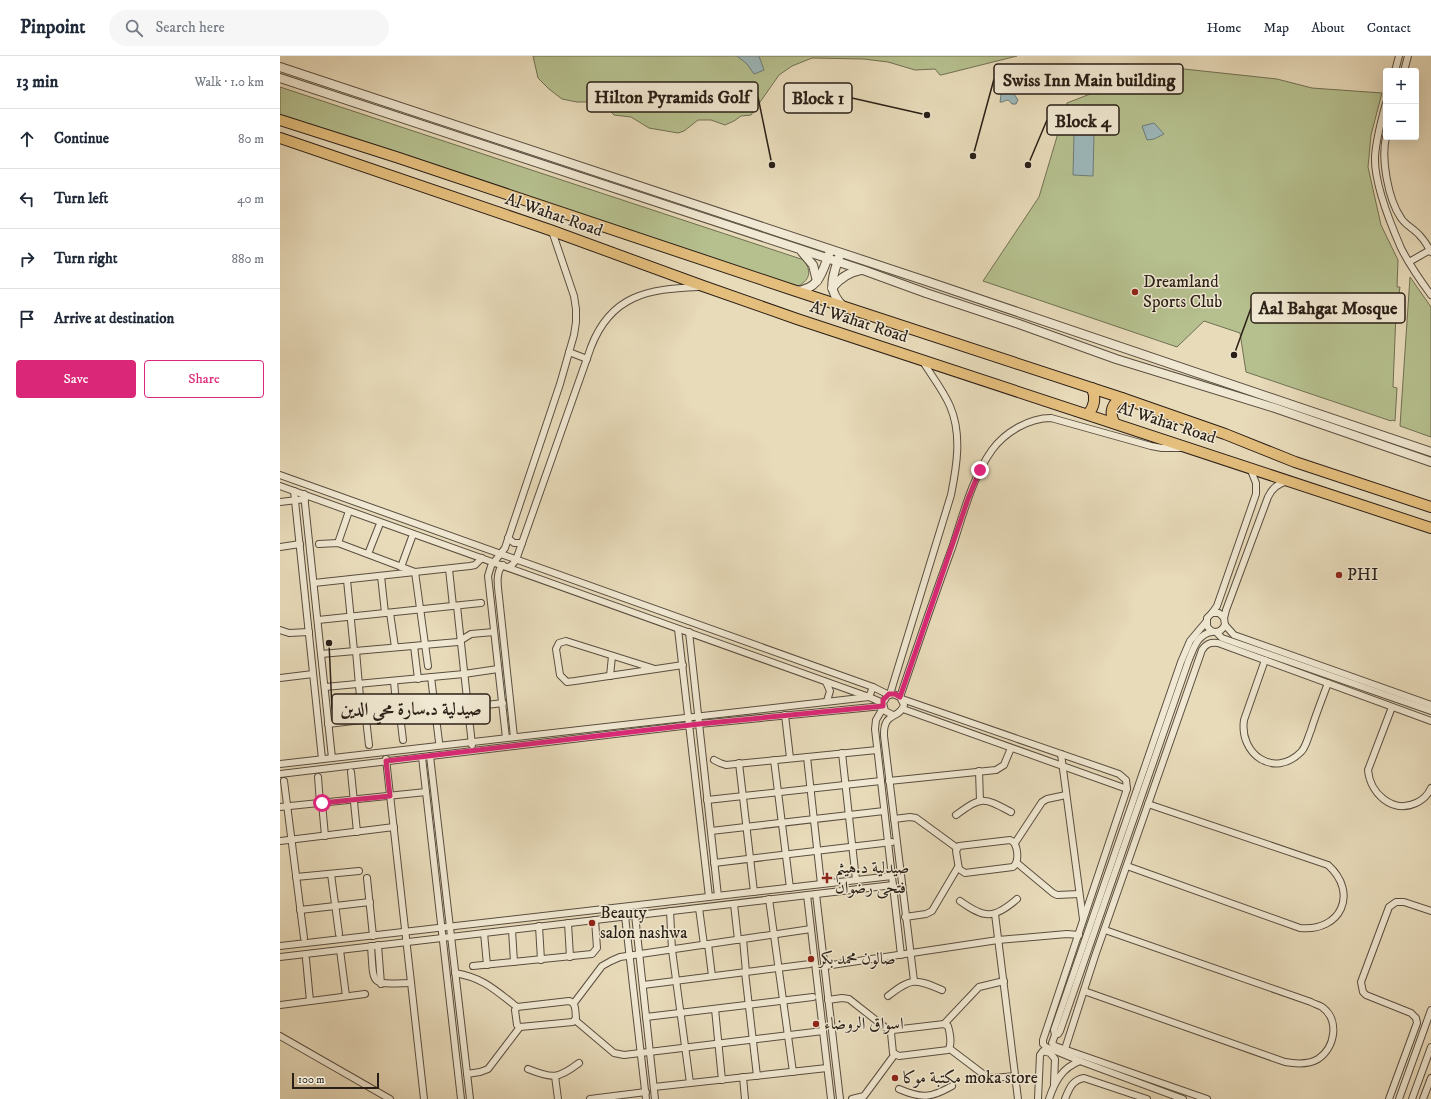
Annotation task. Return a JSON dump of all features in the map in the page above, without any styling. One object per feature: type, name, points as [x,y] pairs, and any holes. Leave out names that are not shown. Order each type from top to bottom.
[{"type":"highway","name":"Al Wahat Road","points":[[280,120],[396,157],[1122,398],[1225,434],[1295,462],[1431,506]]},
{"type":"highway","name":"Al Wahat Road","points":[[280,138],[552,231],[703,286],[1431,528]]},
{"type":"highway","points":[[1088,414],[1091,410],[1095,397],[1092,388]]},
{"type":"highway","points":[[1114,422],[1112,418],[1112,408],[1118,400],[1122,398]]},
{"type":"street","points":[[1396,68],[1399,56]]},
{"type":"street","points":[[1405,68],[1408,56]]},
{"type":"street","points":[[280,67],[929,282],[1431,452]]},
{"type":"street","points":[[280,78],[863,270],[1107,356],[1275,408],[1431,462]]},
{"type":"street","points":[[351,101],[354,92]]},
{"type":"street","points":[[1386,104],[1377,138],[1375,158],[1376,174],[1387,213],[1401,248],[1431,295]]},
{"type":"street","points":[[1386,140],[1384,159],[1386,173],[1396,209],[1405,224],[1421,236],[1430,251],[1409,262]]},
{"type":"street","points":[[599,183],[602,174]]},
{"type":"street","points":[[506,738],[488,573],[491,566],[501,554],[508,538],[560,384],[576,322],[574,296],[552,231]]},
{"type":"street","points":[[796,291],[806,289],[817,281],[823,272],[831,250]]},
{"type":"street","points":[[802,251],[812,265],[817,281]]},
{"type":"street","points":[[840,253],[832,280],[832,288],[834,295],[843,306]]},
{"type":"street","points":[[832,288],[842,278],[856,271],[863,270]]},
{"type":"street","points":[[911,288],[914,278]]},
{"type":"street","points":[[926,293],[929,282]]},
{"type":"street","points":[[514,737],[499,601],[498,576],[500,568],[512,565],[516,560],[594,339],[602,325],[612,313],[636,296],[658,290],[703,286]]},
{"type":"street","points":[[1107,356],[1111,343]]},
{"type":"street","points":[[1116,359],[1120,346]]},
{"type":"street","points":[[569,352],[587,359]]},
{"type":"street","points":[[876,720],[883,706],[884,698],[889,694],[951,495],[955,472],[958,448],[955,420],[949,405],[922,360]]},
{"type":"street","points":[[914,982],[909,954],[884,729],[889,718],[900,712],[904,706],[901,698],[968,499],[986,459],[993,448],[1003,439],[1026,424],[1037,419],[1051,418],[1082,425],[1151,446],[1162,448],[1189,447]]},
{"type":"street","points":[[1206,1099],[1064,1049],[1052,1044],[1052,1041],[1060,1030],[1087,953],[1113,868],[1181,662],[1190,641],[1217,606],[1256,494],[1256,483],[1249,467]]},
{"type":"street","points":[[280,475],[889,694],[895,694],[901,698],[1119,774],[1126,780],[1127,789],[1043,1042],[1046,1047],[1080,1061],[1182,1099]]},
{"type":"street","points":[[1290,481],[1277,485],[1270,493],[1226,610],[1224,618],[1225,625],[1234,634],[1431,705]]},
{"type":"street","points":[[280,486],[294,491],[304,497],[349,510],[869,697],[883,706],[885,711],[893,715]]},
{"type":"street","points":[[294,491],[322,759]]},
{"type":"street","points":[[280,502],[304,497]]},
{"type":"street","points":[[304,497],[332,758]]},
{"type":"street","points":[[338,543],[349,510]]},
{"type":"street","points":[[401,529],[404,519]]},
{"type":"street","points":[[368,554],[379,526]]},
{"type":"street","points":[[401,567],[412,537]]},
{"type":"street","points":[[508,538],[514,543],[522,543]]},
{"type":"street","points":[[319,544],[338,543],[415,572]]},
{"type":"street","points":[[280,547],[300,544]]},
{"type":"street","points":[[1234,557],[1244,560]]},
{"type":"street","points":[[314,584],[470,566],[475,565],[482,558]]},
{"type":"street","points":[[302,569],[312,568]]},
{"type":"street","points":[[449,569],[460,640],[473,750]]},
{"type":"street","points":[[415,572],[428,666]]},
{"type":"street","points":[[1228,575],[1238,578]]},
{"type":"street","points":[[380,576],[395,647]]},
{"type":"street","points":[[347,580],[350,617],[369,745]]},
{"type":"street","points":[[611,604],[614,595]]},
{"type":"street","points":[[490,602],[499,601]]},
{"type":"street","points":[[318,620],[481,603]]},
{"type":"street","points":[[1212,613],[1219,613],[1224,618]]},
{"type":"street","points":[[1206,622],[1209,629],[1222,638],[1431,712]]},
{"type":"street","points":[[1055,1035],[1054,1030],[1113,868],[1148,780],[1192,652],[1202,635],[1223,629],[1225,625]]},
{"type":"street","points":[[678,629],[709,897]]},
{"type":"street","points":[[280,630],[289,633],[309,632]]},
{"type":"street","points":[[321,654],[458,642],[471,634],[494,632]]},
{"type":"street","points":[[688,632],[718,896]]},
{"type":"street","points":[[655,669],[566,641],[557,646],[555,652],[560,675],[564,680],[570,682],[683,665]]},
{"type":"street","points":[[1064,1049],[1126,866],[1204,647],[1210,643],[1218,643],[1431,721]]},
{"type":"street","points":[[414,646],[418,678]]},
{"type":"street","points":[[764,659],[768,650]]},
{"type":"street","points":[[610,676],[612,656]]},
{"type":"street","points":[[1265,660],[1244,720],[1243,732],[1249,749],[1257,757],[1267,762],[1284,762],[1290,760],[1302,751],[1328,683]]},
{"type":"street","points":[[1297,672],[1299,665]]},
{"type":"street","points":[[325,687],[464,674],[498,669]]},
{"type":"street","points":[[280,678],[313,674]]},
{"type":"street","points":[[431,677],[439,742]]},
{"type":"street","points":[[394,681],[402,740]]},
{"type":"street","points":[[826,682],[830,691],[827,701]]},
{"type":"street","points":[[869,697],[873,687]]},
{"type":"street","points":[[280,764],[869,697]]},
{"type":"street","points":[[328,724],[502,703]]},
{"type":"street","points":[[280,774],[690,725],[883,706]]},
{"type":"street","points":[[1392,707],[1368,770],[1372,787],[1384,800],[1399,806],[1407,806],[1418,802],[1426,796],[1431,788]]},
{"type":"street","points":[[865,708],[872,710],[876,716],[875,729],[877,750],[901,955]]},
{"type":"street","points":[[761,709],[763,717]]},
{"type":"street","points":[[902,709],[1127,789]]},
{"type":"street","points":[[1421,717],[1424,709]]},
{"type":"street","points":[[785,715],[790,758]]},
{"type":"street","points":[[592,728],[593,736]]},
{"type":"street","points":[[875,729],[884,729]]},
{"type":"street","points":[[889,781],[1000,768],[1006,762],[1011,748]]},
{"type":"street","points":[[714,760],[726,765],[877,750]]},
{"type":"street","points":[[385,752],[424,1099]]},
{"type":"street","points":[[842,753],[856,880]]},
{"type":"street","points":[[1061,754],[1083,921]]},
{"type":"street","points":[[430,756],[470,1099]]},
{"type":"street","points":[[807,756],[821,884]]},
{"type":"street","points":[[422,757],[462,1099]]},
{"type":"street","points":[[774,760],[790,888]]},
{"type":"street","points":[[739,763],[754,892]]},
{"type":"street","points":[[979,771],[980,801]]},
{"type":"street","points":[[351,772],[358,832]]},
{"type":"street","points":[[318,776],[326,836]]},
{"type":"street","points":[[1148,780],[1156,783]]},
{"type":"street","points":[[284,781],[304,938]]},
{"type":"street","points":[[699,808],[708,804],[743,796],[881,781]]},
{"type":"street","points":[[280,807],[426,792]]},
{"type":"street","points":[[1066,795],[1047,799],[1042,802],[1015,843],[1017,863],[1053,894],[1079,894]]},
{"type":"street","points":[[956,815],[971,804],[980,801],[996,803],[1011,812]]},
{"type":"street","points":[[1126,866],[1300,928],[1311,929],[1322,927],[1331,921],[1338,913],[1343,903],[1344,892],[1341,882],[1336,872],[1328,865],[1148,804]]},
{"type":"street","points":[[711,831],[884,811]]},
{"type":"street","points":[[894,819],[910,817],[916,818],[956,848],[958,867],[960,871],[964,873],[1013,867],[1017,863]]},
{"type":"street","points":[[280,841],[394,827]]},
{"type":"street","points":[[956,848],[959,846],[1010,840],[1015,843]]},
{"type":"street","points":[[714,863],[896,842]]},
{"type":"street","points":[[905,916],[926,914],[932,910],[958,867]]},
{"type":"street","points":[[296,877],[359,871]]},
{"type":"street","points":[[331,874],[339,934]]},
{"type":"street","points":[[280,946],[892,876]]},
{"type":"street","points":[[367,878],[373,936]]},
{"type":"street","points":[[280,957],[893,885]]},
{"type":"street","points":[[816,894],[840,1099]]},
{"type":"street","points":[[807,895],[831,1099]]},
{"type":"street","points":[[769,899],[793,1072]]},
{"type":"street","points":[[960,901],[975,912],[995,914],[1003,911],[1017,899]]},
{"type":"street","points":[[1389,1099],[1417,1023],[1416,1018],[1408,1012],[1366,995],[1361,987],[1361,982],[1376,939],[1391,904],[1399,901],[1431,911]]},
{"type":"street","points":[[300,910],[370,902]]},
{"type":"street","points":[[659,903],[661,912]]},
{"type":"street","points":[[734,904],[746,972],[757,1076]]},
{"type":"street","points":[[699,908],[712,976]]},
{"type":"street","points":[[670,911],[672,950],[690,1083]]},
{"type":"street","points":[[995,914],[1018,1099]]},
{"type":"street","points":[[552,915],[554,925]]},
{"type":"street","points":[[635,915],[656,1099]]},
{"type":"street","points":[[625,916],[646,1099]]},
{"type":"street","points":[[473,966],[589,955],[596,951],[597,948],[595,920]]},
{"type":"street","points":[[568,923],[570,957]]},
{"type":"street","points":[[539,926],[541,960]]},
{"type":"street","points":[[811,929],[620,957],[602,966],[574,1003],[575,1020],[614,1053],[624,1055],[823,1031]]},
{"type":"street","points":[[512,930],[514,962]]},
{"type":"street","points":[[1084,991],[1289,1063],[1300,1064],[1318,1059],[1325,1054],[1333,1039],[1334,1030],[1332,1022],[1322,1007],[1105,930]]},
{"type":"street","points":[[484,933],[487,965]]},
{"type":"street","points":[[825,966],[998,940],[1067,934],[1078,935]]},
{"type":"street","points":[[378,945],[381,984]]},
{"type":"street","points":[[371,946],[373,976],[376,981],[381,984],[411,982]]},
{"type":"street","points":[[340,950],[346,996]]},
{"type":"street","points":[[1087,953],[1096,956]]},
{"type":"street","points":[[306,960],[310,1001]]},
{"type":"street","points":[[643,985],[810,964]]},
{"type":"street","points":[[455,973],[466,975],[486,983],[517,1007],[569,1001],[574,1003]]},
{"type":"street","points":[[891,1032],[894,1030],[944,1024],[978,987],[1004,981]]},
{"type":"street","points":[[888,996],[904,984],[914,982],[923,982],[942,990]]},
{"type":"street","points":[[280,1005],[365,994]]},
{"type":"street","points":[[646,1017],[813,997]]},
{"type":"street","points":[[828,1000],[842,998],[849,999],[891,1032],[892,1050],[899,1056],[947,1051],[950,1048]]},
{"type":"street","points":[[517,1007],[515,1010],[516,1024],[520,1028]]},
{"type":"street","points":[[715,1009],[722,1080]]},
{"type":"street","points":[[1399,1099],[1431,1010]]},
{"type":"street","points":[[821,1013],[830,1012]]},
{"type":"street","points":[[467,1074],[488,1069],[520,1028],[572,1022],[575,1020]]},
{"type":"street","points":[[944,1024],[948,1026],[949,1029],[950,1048],[987,1077],[994,1078],[1015,1076]]},
{"type":"street","points":[[638,1030],[648,1029]]},
{"type":"street","points":[[454,1035],[462,1033]]},
{"type":"street","points":[[280,1036],[390,1099]]},
{"type":"street","points":[[1412,1099],[1431,1047]]},
{"type":"street","points":[[1038,1099],[1040,1055],[1043,1051],[1050,1053],[1055,1059],[1054,1086]]},
{"type":"street","points":[[852,1099],[864,1096],[895,1054]]},
{"type":"street","points":[[1049,1099],[1054,1086],[1068,1067],[1080,1061]]},
{"type":"street","points":[[528,1069],[547,1076],[555,1076],[564,1074],[579,1063]]},
{"type":"street","points":[[654,1087],[827,1068]]},
{"type":"street","points":[[555,1076],[558,1099]]},
{"type":"street","points":[[743,1077],[745,1099]]},
{"type":"street","points":[[1424,1099],[1431,1078]]},
{"type":"street","points":[[1065,1099],[1072,1083],[1079,1079],[1089,1079],[1147,1099]]},
{"type":"street","points":[[1140,1096],[1143,1085]]},
{"type":"street","points":[[899,1089],[927,1098],[952,1086]]},
{"type":"street","points":[[590,1099],[646,1092]]},
{"type":"green space","points":[[533,56],[1017,56],[941,75],[935,69],[915,70],[888,62],[864,59],[812,58],[792,66],[779,75],[751,115],[741,116],[725,125],[711,120],[698,120],[684,131],[678,133],[649,128],[631,117],[614,115],[606,107],[590,102],[577,102],[562,99],[538,78]]},
{"type":"green space","points":[[1184,69],[1277,79],[1312,88],[1382,93],[1371,135],[1368,167],[1381,225],[1398,260],[1397,287],[1400,287],[1396,313],[1393,387],[1397,388],[1395,421],[1391,421],[1246,372],[1240,333],[1204,321],[1177,347],[983,281],[1039,197],[1067,103],[1155,70]]},
{"type":"green space","points":[[280,87],[804,260],[807,264],[809,272],[807,279],[801,285],[796,287],[280,116]]},
{"type":"green space","points":[[1410,277],[1431,307],[1431,437],[1400,426]]},
{"type":"water","points":[[737,56],[759,56],[764,70],[754,74],[747,64]]},
{"type":"water","points":[[1008,83],[1018,87],[1018,90],[1014,94],[1018,100],[1016,104],[1012,104],[1008,100],[1000,102],[1001,95],[995,89],[997,86],[1002,86]]},
{"type":"water","points":[[1154,123],[1164,134],[1154,139],[1147,140],[1142,126]]},
{"type":"water","points":[[1074,134],[1094,135],[1093,176],[1073,175]]},
{"type":"place","name":"Block 1","points":[[927,115]]},
{"type":"place","name":"Swiss Inn Main building","points":[[973,156]]},
{"type":"place","name":"Hilton Pyramids Golf","points":[[772,165]]},
{"type":"place","name":"Block 4","points":[[1028,165]]},
{"type":"place","name":"Dreamland Sports Club","points":[[1135,292]]},
{"type":"place","name":"Aal Bahgat Mosque","points":[[1234,355]]},
{"type":"place","name":"PHI","points":[[1339,575]]},
{"type":"place","name":"صيدلية د.سارة محي الدين","points":[[329,643]]},
{"type":"place","name":"صيدلية د.هيثم فتحى رضوان","points":[[827,878]]},
{"type":"place","name":"Beauty salon nashwa","points":[[592,923]]},
{"type":"place","name":"صالون محمد بكر","points":[[811,959]]},
{"type":"place","name":"اسواق الروضاء","points":[[816,1024]]},
{"type":"place","name":"مكتبة موكا moka store","points":[[895,1078]]},
{"type":"route","points":[[322,803],[390,796],[386,761],[699,724],[883,706],[883,700],[889,694],[895,694],[900,697],[968,499],[980,470]]}]
